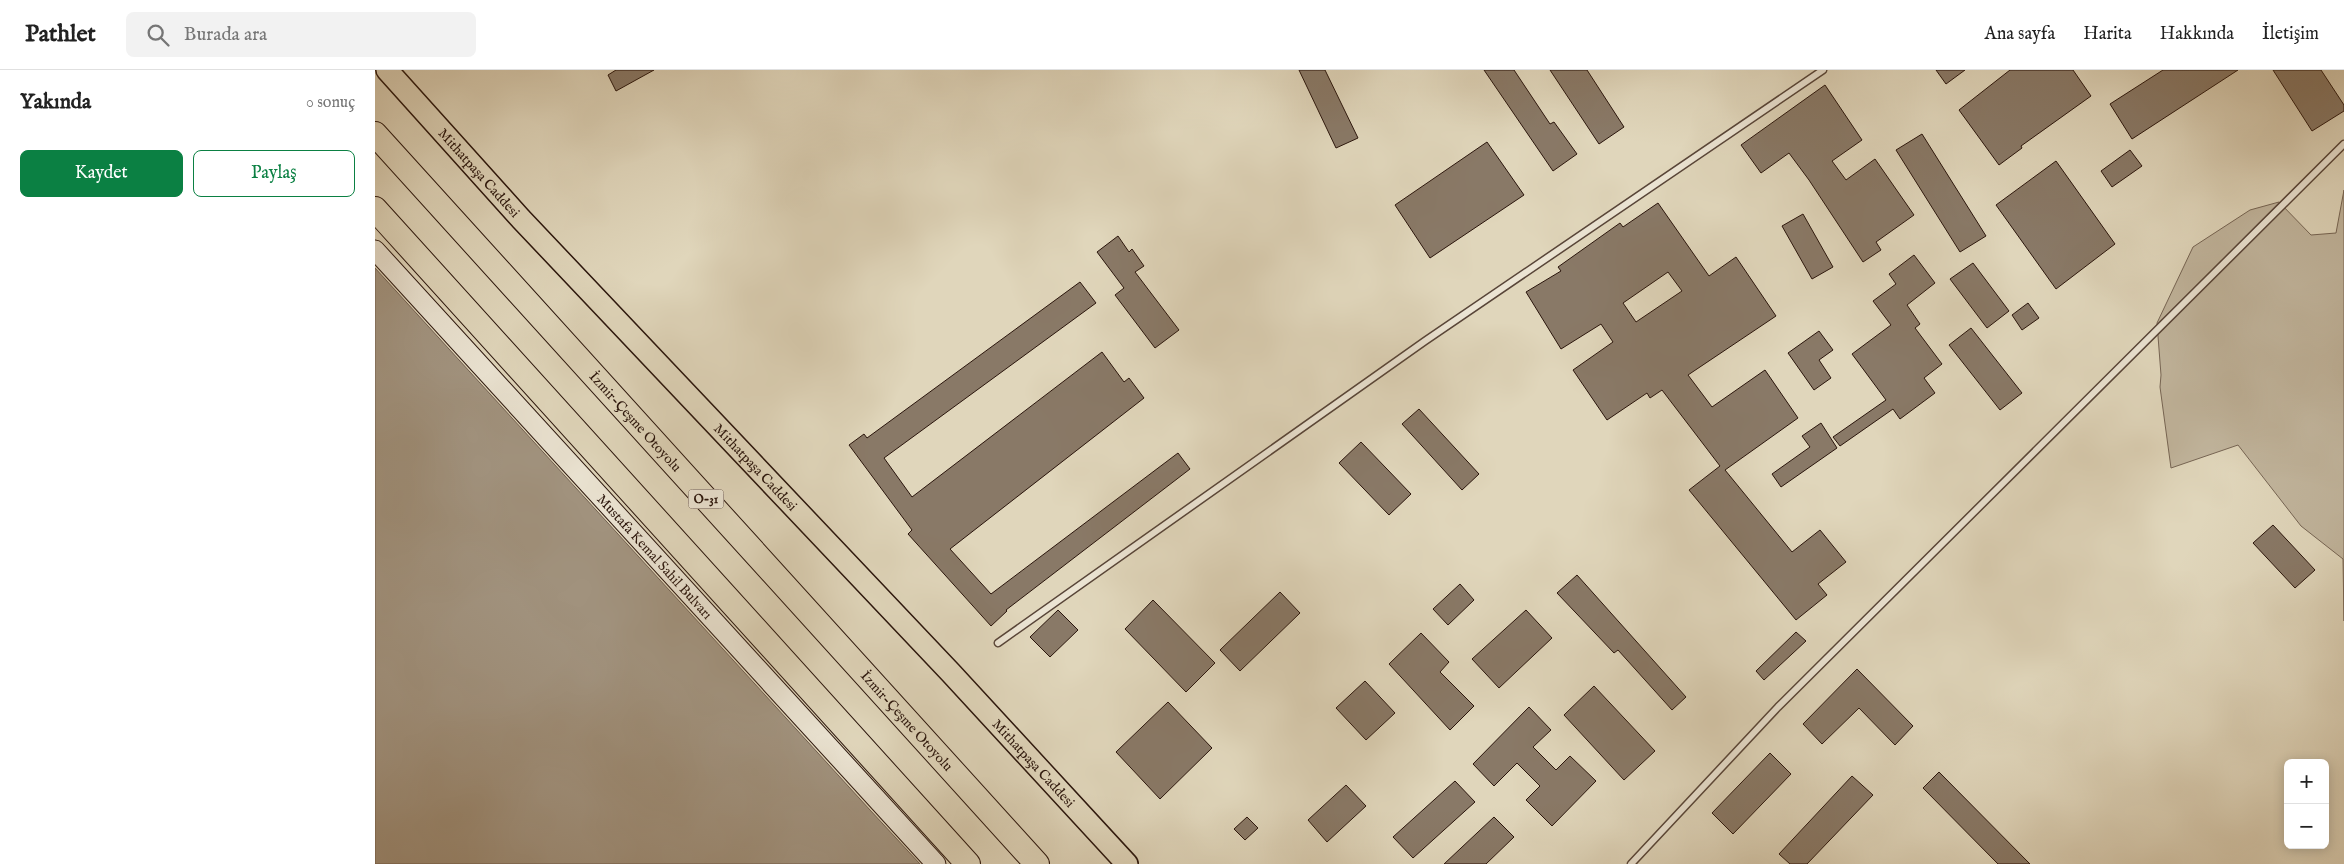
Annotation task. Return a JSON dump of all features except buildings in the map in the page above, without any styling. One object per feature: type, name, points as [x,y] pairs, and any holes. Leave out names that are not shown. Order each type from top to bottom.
[{"type":"highway","name":"İzmir-Çeşme Otoyolu","points":[[375,134],[1037,864]]},
{"type":"highway","points":[[375,209],[968,864]]},
{"type":"main road","name":"Mithatpaşa Caddesi","points":[[387,70],[521,219],[945,666],[1127,864]]},
{"type":"main road","name":"Mustafa Kemal Sahil Bulvarı","points":[[375,250],[935,864]]},
{"type":"lane","points":[[998,643],[1425,341],[1823,70]]},
{"type":"lane","points":[[1631,864],[1785,700],[2344,144]]},
{"type":"shaded area","points":[[2344,190],[2344,621],[2343,559],[2301,526],[2238,445],[2171,468],[2160,387],[2161,375],[2157,323],[2193,247],[2250,210],[2279,202],[2311,235],[2336,233]]},
{"type":"shaded area","points":[[375,268],[870,810],[920,864],[375,864]]}]
